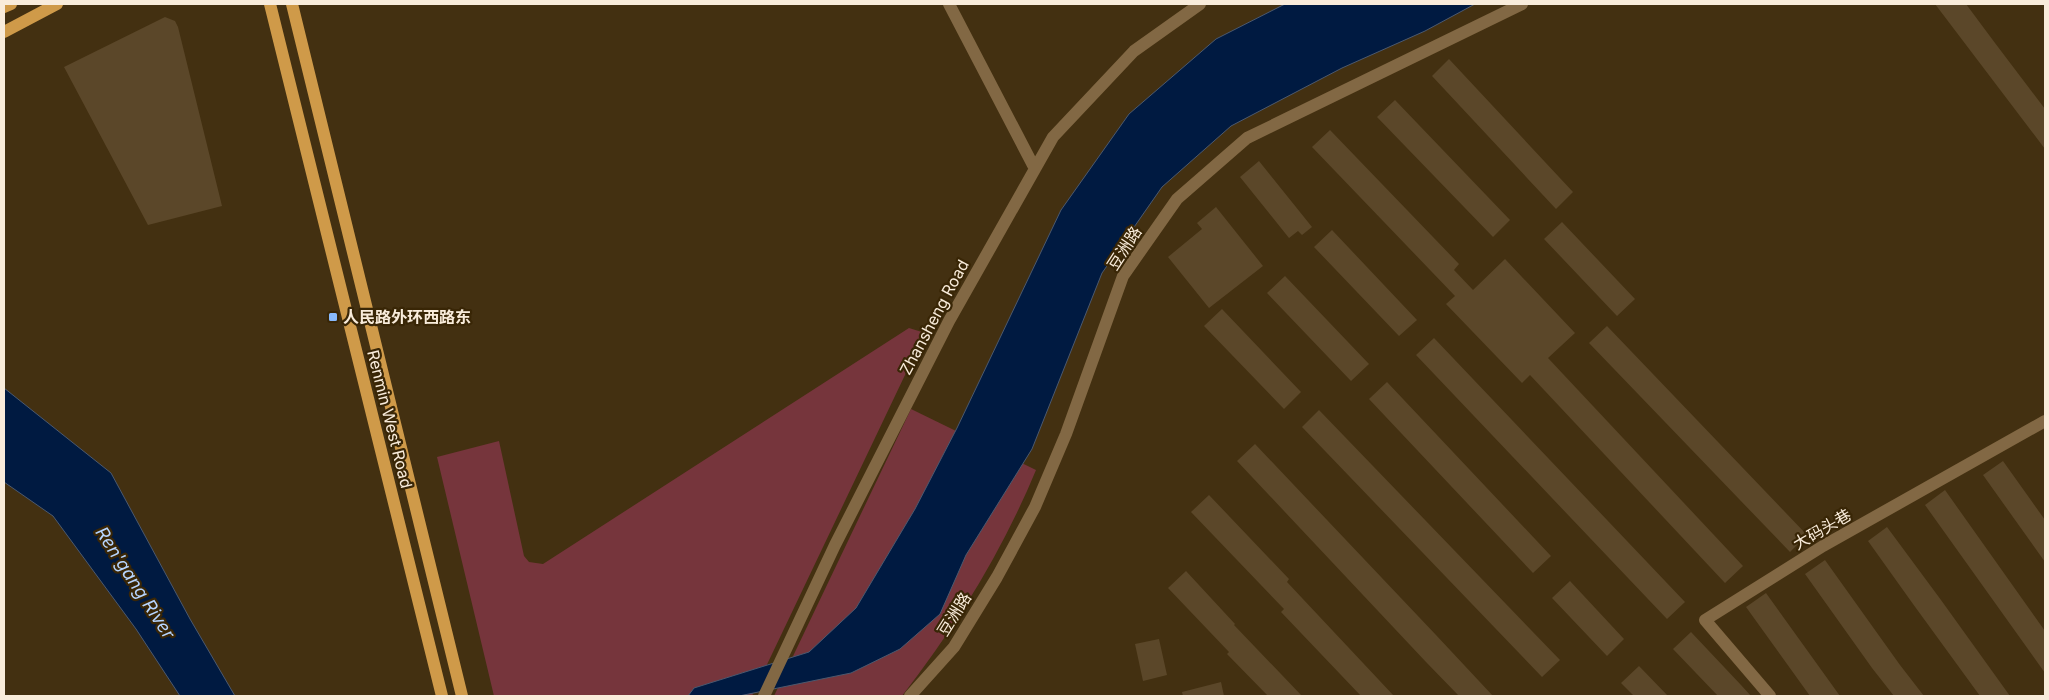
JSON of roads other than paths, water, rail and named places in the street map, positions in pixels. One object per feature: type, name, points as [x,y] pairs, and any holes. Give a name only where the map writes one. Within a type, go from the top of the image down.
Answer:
[{"type":"main road","points":[[4,7],[11,4]]},
{"type":"main road","points":[[4,32],[58,4]]},
{"type":"main road","name":"Renmin West Road","points":[[270,4],[442,696]]},
{"type":"main road","name":"Renmin West Road","points":[[292,4],[462,696]]},
{"type":"street","points":[[949,4],[1035,169]]},
{"type":"street","name":"Zhansheng Road","points":[[764,696],[835,545],[948,321],[1053,137],[1134,52],[1200,4]]},
{"type":"street","name":"豆洲路","points":[[910,696],[954,647],[997,577],[1035,507],[1066,434],[1123,276],[1177,199],[1247,138],[1522,4]]},
{"type":"street","name":"大码头巷","points":[[1770,696],[1705,620],[1823,546],[2045,421]]},
{"type":"water","points":[[1285,4],[1475,4],[1425,31],[1342,68],[1231,126],[1162,187],[1102,273],[1032,449],[966,555],[940,614],[900,649],[851,673],[739,696],[688,696],[694,688],[809,652],[856,608],[915,509],[957,428],[1061,210],[1129,114],[1216,39]]},
{"type":"water","name":"Ren'gang River","points":[[4,388],[111,473],[190,619],[235,696],[180,696],[136,629],[53,516],[4,482]]},
{"type":"place","name":"人民路外环西路东","points":[[333,317]]}]
